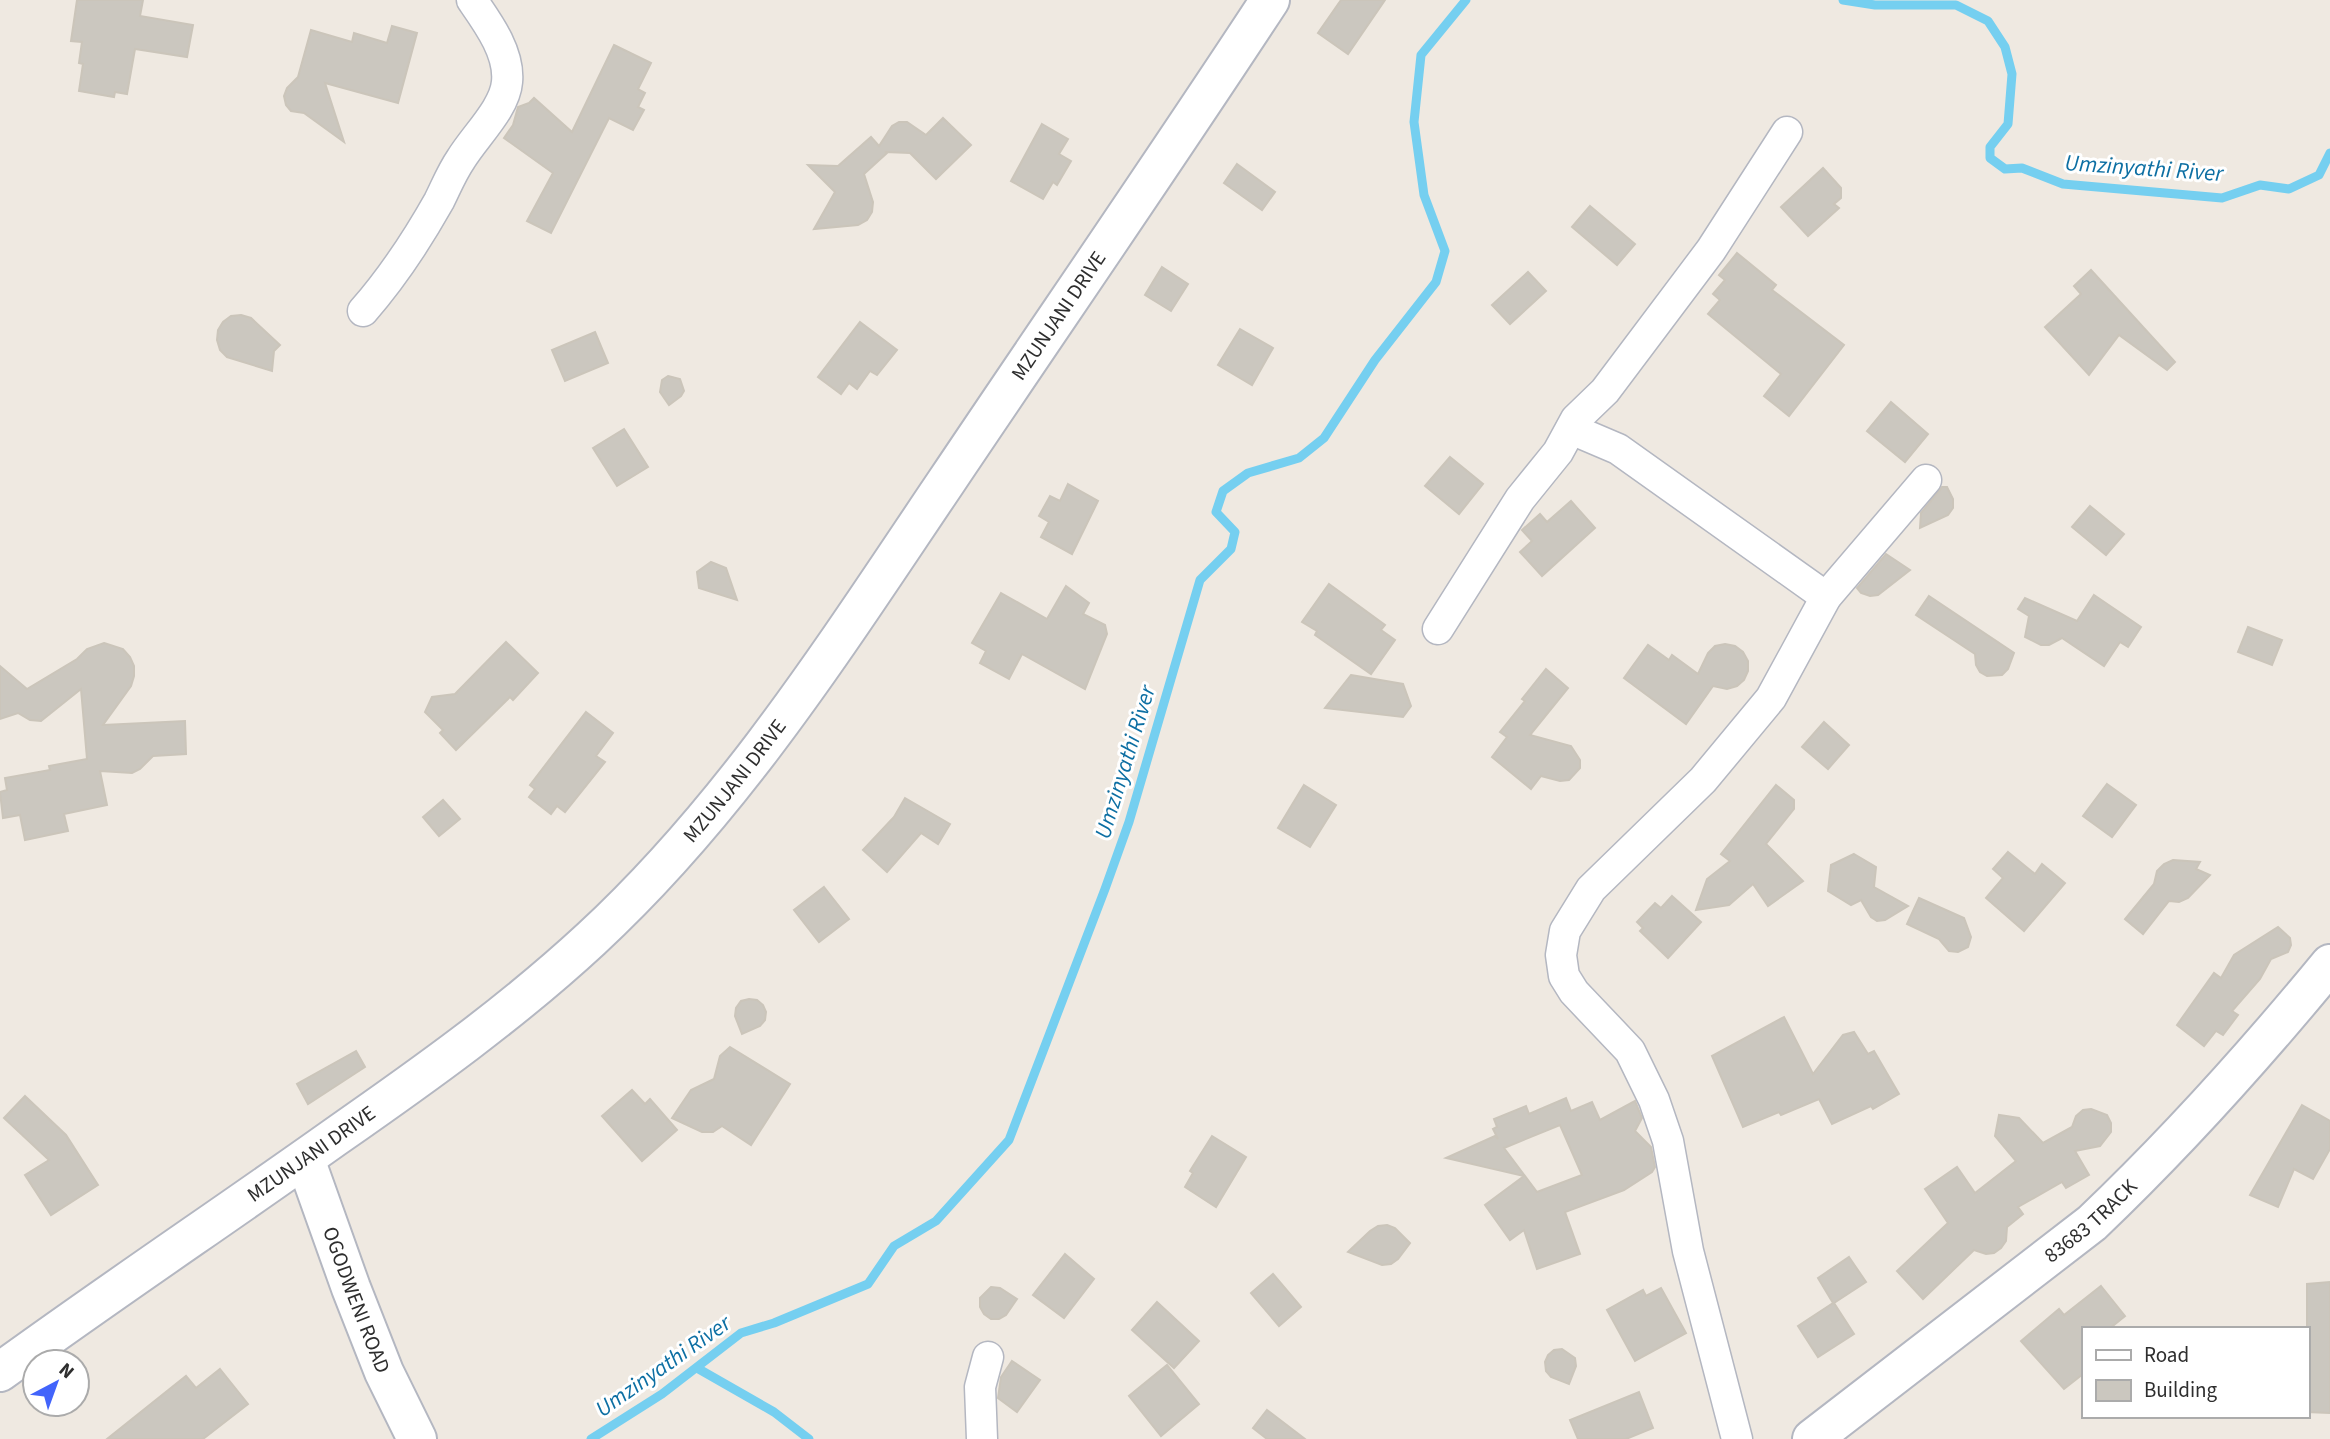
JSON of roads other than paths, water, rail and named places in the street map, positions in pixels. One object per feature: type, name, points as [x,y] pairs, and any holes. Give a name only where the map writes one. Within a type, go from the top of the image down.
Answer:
[{"type":"main road","name":"MZUNJANI DRIVE","points":[[0,1372],[436,1067],[511,1010],[584,946],[687,839],[755,759],[855,617],[1270,0]]},
{"type":"main road","name":"83683 TRACK","points":[[1812,1439],[2092,1223],[2230,1080],[2330,964]]},
{"type":"main road","name":"OGODWENI ROAD","points":[[305,1158],[384,1371],[417,1439]]},
{"type":"street","points":[[363,311],[413,245],[459,162],[504,99],[508,79],[502,51],[489,24],[472,0]]},
{"type":"street","points":[[1438,629],[1520,499],[1558,452],[1576,419],[1605,391],[1711,250],[1787,132]]},
{"type":"street","points":[[1571,429],[1618,449],[1826,597]]},
{"type":"street","points":[[1737,1439],[1688,1251],[1668,1141],[1654,1100],[1630,1051],[1574,992],[1563,976],[1560,955],[1565,931],[1591,889],[1703,780],[1771,698],[1826,597],[1926,480]]},
{"type":"street","points":[[982,1439],[980,1387],[988,1357]]},
{"type":"waterway","name":"Umzinyathi River","points":[[591,1439],[662,1394],[741,1333],[774,1323],[868,1284],[894,1246],[936,1221],[1009,1140],[1129,822],[1200,580],[1231,549],[1235,532],[1216,512],[1223,491],[1248,473],[1299,458],[1324,438],[1375,360],[1436,282],[1445,251],[1424,195],[1414,122],[1421,55],[1466,0]]},
{"type":"waterway","name":"Umzinyathi River","points":[[1843,0],[1875,5],[1956,5],[1988,21],[2005,47],[2012,74],[2008,124],[1990,147],[1990,158],[2005,169],[2022,168],[2063,184],[2222,198],[2260,185],[2289,189],[2319,175],[2330,153]]},
{"type":"waterway","points":[[697,1368],[774,1412],[809,1439]]}]
